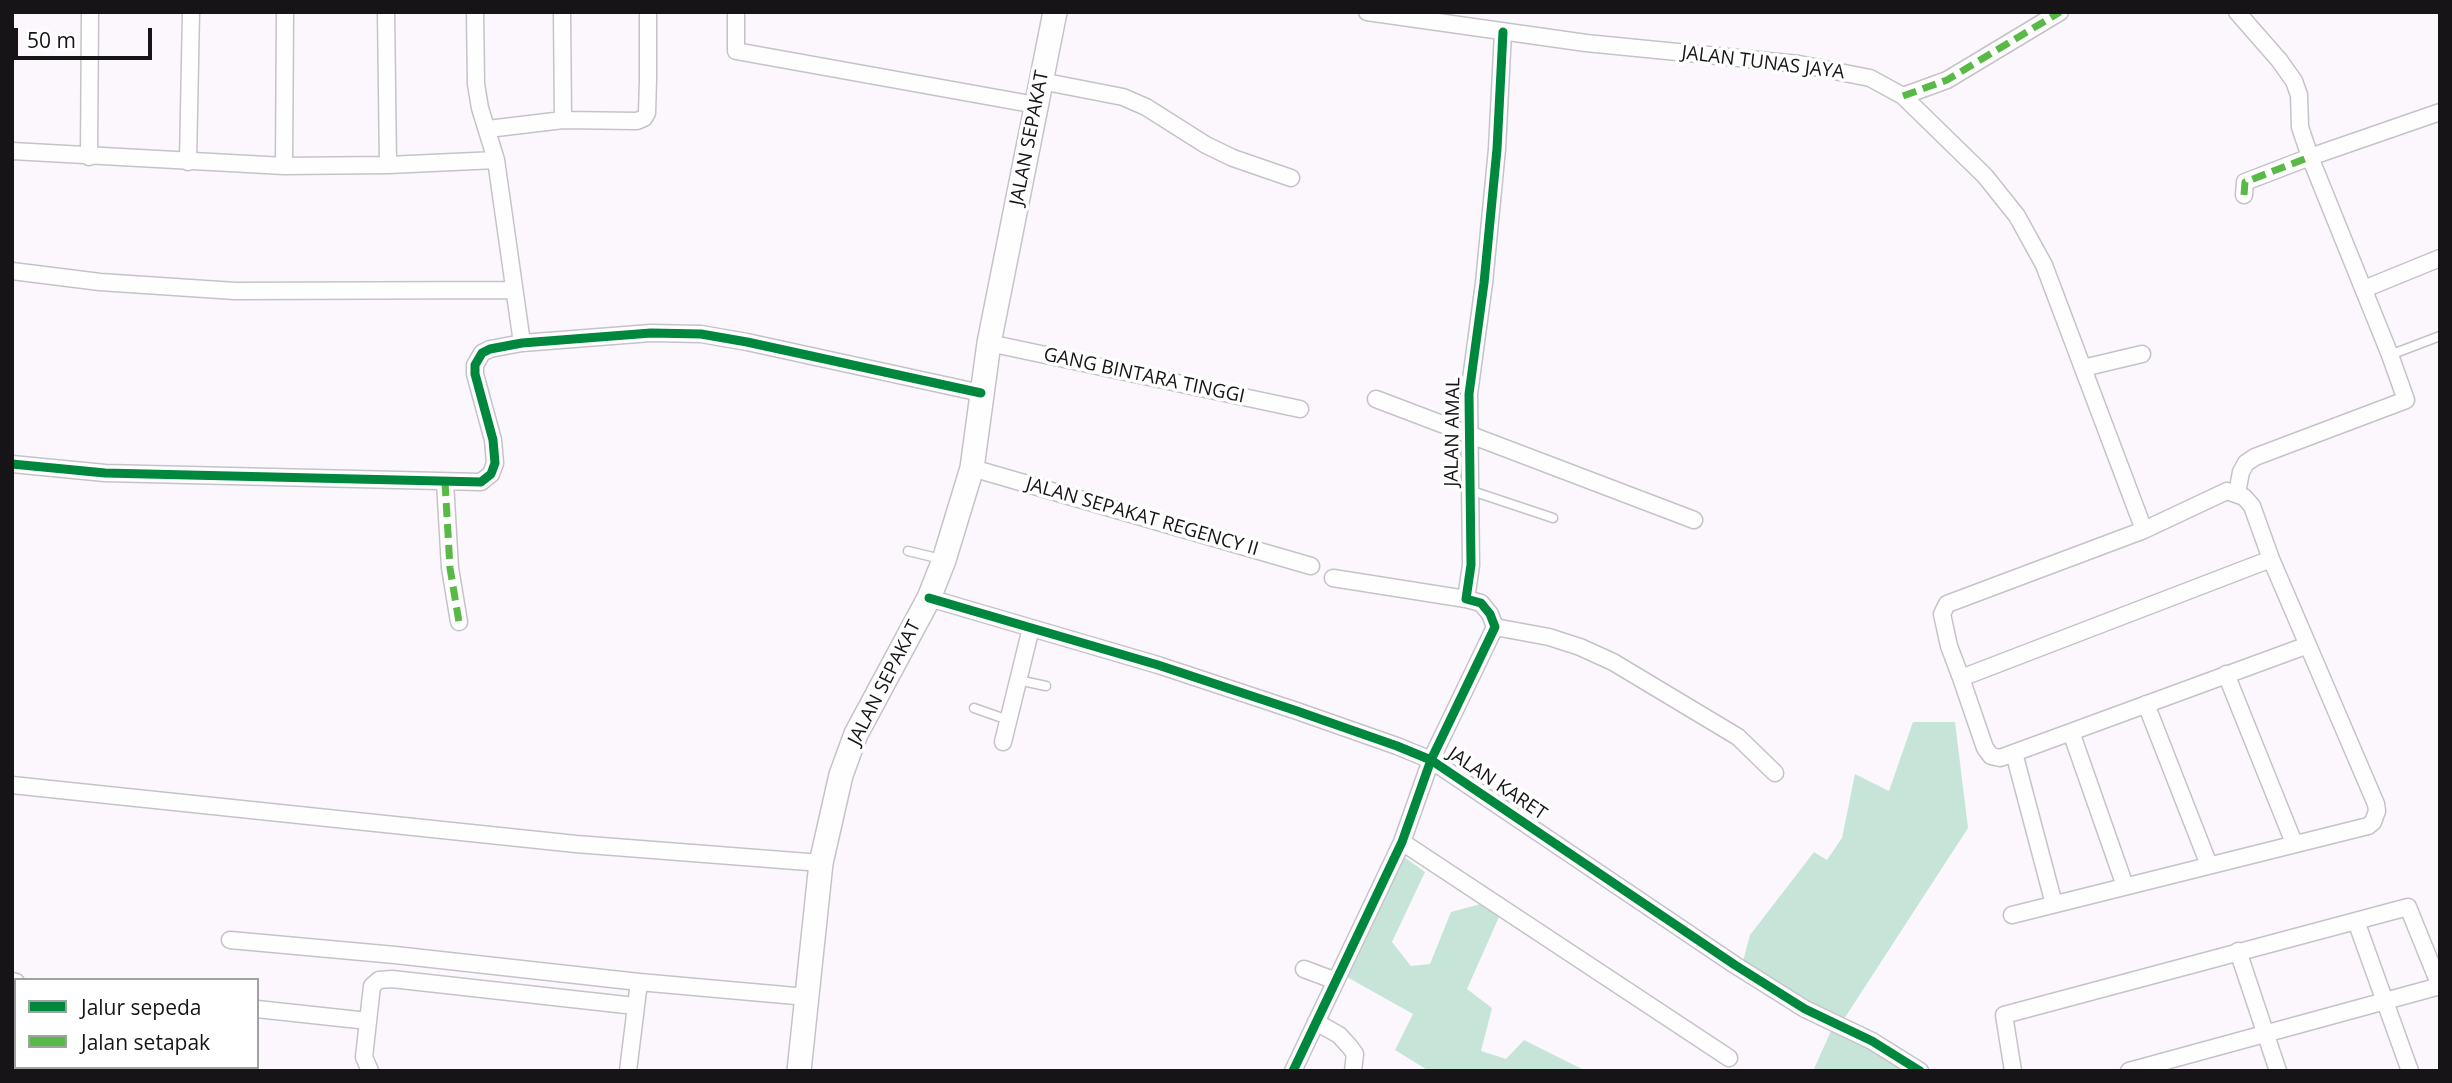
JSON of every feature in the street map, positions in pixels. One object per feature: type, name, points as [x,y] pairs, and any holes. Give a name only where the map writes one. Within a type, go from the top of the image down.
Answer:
[{"type":"main road","name":"JALAN SEPAKAT","points":[[799,1071],[821,863],[841,775],[856,734],[929,598],[944,560],[972,468],[989,343],[1055,12]]},
{"type":"street","points":[[89,157],[90,12]]},
{"type":"street","points":[[188,162],[191,12]]},
{"type":"street","points":[[284,166],[285,12]]},
{"type":"street","points":[[386,12],[388,165]]},
{"type":"street","points":[[475,12],[476,84],[480,108],[496,160],[522,343]]},
{"type":"street","points":[[562,12],[564,120]]},
{"type":"street","points":[[488,129],[564,120],[637,121],[644,118],[647,113],[648,90],[648,12]]},
{"type":"street","points":[[736,12],[736,51],[1036,105]]},
{"type":"street","name":"JALAN TUNAS JAYA","points":[[1367,12],[1586,43],[1799,64],[1870,78],[1903,96],[1984,176],[2017,216],[2044,265],[2144,530]]},
{"type":"street","points":[[1903,96],[1947,80],[2060,12]]},
{"type":"street","points":[[2237,12],[2294,81],[2299,95],[2300,127],[2406,400],[2255,457],[2246,463],[2241,472],[2237,493]]},
{"type":"street","name":"JALAN AMAL","points":[[1466,599],[1471,565],[1469,394],[1484,283],[1497,149],[1503,32]]},
{"type":"street","points":[[1041,81],[1123,97],[1146,107],[1224,153],[1263,170],[1291,178]]},
{"type":"street","points":[[2244,195],[2245,182],[2440,112]]},
{"type":"street","points":[[12,151],[284,166],[496,160]]},
{"type":"street","points":[[2364,289],[2440,258]]},
{"type":"street","points":[[12,271],[100,282],[235,291],[513,290]]},
{"type":"street","points":[[12,464],[105,473],[481,482],[491,474],[495,463],[494,440],[475,374],[475,365],[482,353],[489,349],[522,343],[651,333],[701,334],[747,342],[981,393]]},
{"type":"street","name":"GANG BINTARA TINGGI","points":[[989,343],[1300,409]]},
{"type":"street","points":[[2083,368],[2142,354]]},
{"type":"street","points":[[1376,398],[1694,520]]},
{"type":"street","name":"JALAN SEPAKAT REGENCY II","points":[[972,468],[1311,566]]},
{"type":"street","points":[[445,482],[450,568],[459,622]]},
{"type":"street","points":[[2012,915],[2368,826],[2377,811],[2252,506],[2237,493],[2227,491],[2144,530],[1947,604],[1942,614],[1949,646],[1982,742],[1988,753],[2000,758],[2308,645]]},
{"type":"street","points":[[1961,678],[2272,559]]},
{"type":"street","points":[[1293,1071],[1402,842],[1431,760],[1495,627],[1490,614],[1481,603],[1333,578]]},
{"type":"street","name":"JALAN KARET","points":[[929,598],[1158,665],[1297,711],[1431,760],[1734,965],[1805,1009],[1872,1041],[1920,1071]]},
{"type":"street","points":[[1495,627],[1549,637],[1613,662],[1738,737],[1775,773]]},
{"type":"street","points":[[1003,741],[1031,628]]},
{"type":"street","points":[[2227,674],[2294,843]]},
{"type":"street","points":[[2146,704],[2209,865]]},
{"type":"street","points":[[2071,732],[2125,886]]},
{"type":"street","points":[[2014,752],[2054,904]]},
{"type":"street","points":[[12,785],[576,844],[821,863]]},
{"type":"street","points":[[1402,842],[1729,1058]]},
{"type":"street","points":[[2013,1071],[2004,1014],[2409,907],[2440,986],[2129,1071]]},
{"type":"street","points":[[2356,921],[2410,1071]]},
{"type":"street","points":[[230,940],[639,982],[807,996]]},
{"type":"street","points":[[2238,951],[2278,1071]]},
{"type":"street","points":[[1304,969],[1336,981]]},
{"type":"street","points":[[370,1071],[364,1057],[372,986],[379,980],[635,1006]]},
{"type":"street","points":[[628,1071],[639,982]]},
{"type":"street","points":[[259,1009],[368,1021]]},
{"type":"street","points":[[1316,1023],[1339,1035],[1350,1047],[1355,1060],[1353,1071]]},
{"type":"lane","points":[[2390,355],[2440,336]]},
{"type":"lane","points":[[1469,490],[1553,518]]},
{"type":"lane","points":[[908,551],[944,560]]},
{"type":"lane","points":[[1018,680],[1046,686]]},
{"type":"lane","points":[[974,708],[1008,720]]},
{"type":"green space","points":[[1913,722],[1955,722],[1968,828],[1842,1022],[1742,965],[1750,935],[1814,852],[1827,860],[1842,838],[1855,774],[1889,791]]},
{"type":"green space","points":[[1400,854],[1425,872],[1392,942],[1411,966],[1430,964],[1451,912],[1481,904],[1499,917],[1467,989],[1492,1008],[1481,1051],[1506,1059],[1524,1040],[1586,1071],[1429,1071],[1395,1050],[1413,1014],[1347,977]]},
{"type":"green space","points":[[1831,1031],[1867,1045],[1910,1071],[1813,1071]]},
{"type":"marked path","points":[[1903,96],[1947,80],[2060,12]]},
{"type":"marked path","points":[[2244,195],[2245,182],[2310,157]]},
{"type":"marked path","points":[[445,482],[450,568],[459,622]]},
{"type":"cycle path","points":[[1293,1071],[1402,842],[1431,760],[1495,627],[1490,614],[1481,603],[1466,599],[1471,565],[1469,394],[1484,283],[1497,149],[1503,32]]},
{"type":"cycle path","points":[[12,464],[105,473],[481,482],[491,474],[495,463],[493,440],[475,374],[475,365],[482,353],[522,343],[651,333],[701,334],[747,342],[981,393]]},
{"type":"cycle path","points":[[929,598],[1158,665],[1297,711],[1431,760],[1735,965],[1805,1009],[1872,1041],[1920,1071]]}]
